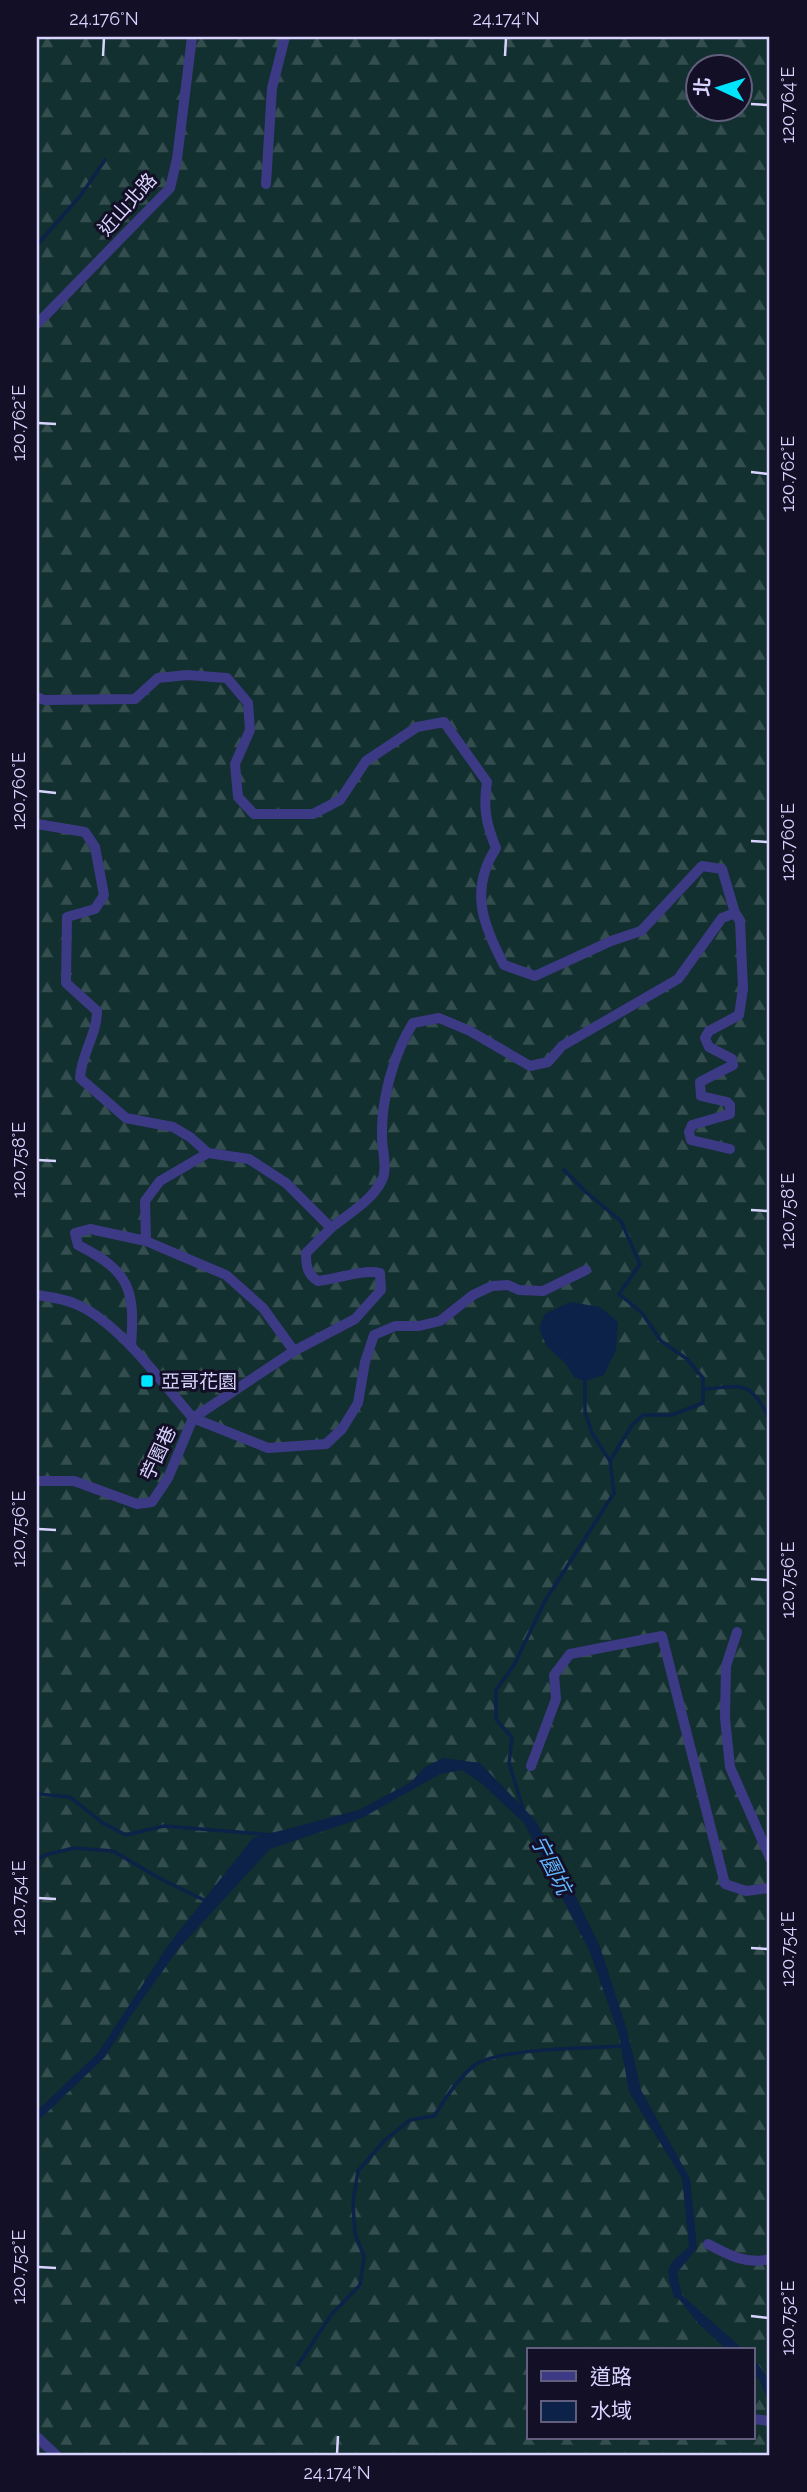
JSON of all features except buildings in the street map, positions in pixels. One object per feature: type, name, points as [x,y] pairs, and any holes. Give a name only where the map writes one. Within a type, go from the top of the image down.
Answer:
[{"type":"street","name":"近山北路","points":[[37,324],[170,188],[177,159],[191,37]]},
{"type":"street","points":[[266,184],[272,88],[285,37]]},
{"type":"street","points":[[37,697],[44,700],[135,699],[158,678],[187,675],[227,678],[248,703],[250,730],[235,764],[238,797],[254,814],[313,814],[340,800],[366,761],[417,727],[444,722],[487,782],[484,806],[496,848],[485,865],[481,895],[487,933],[505,965],[535,976],[611,941],[641,931],[702,866],[722,869],[735,913],[740,921],[743,989],[739,1015],[709,1031],[705,1038],[709,1047],[732,1059],[733,1065],[700,1082],[699,1086],[701,1096],[727,1102],[730,1114],[692,1125],[689,1132],[691,1140],[730,1149]]},
{"type":"street","points":[[37,824],[85,832],[95,847],[104,895],[95,909],[67,917],[66,983],[97,1011],[97,1026],[80,1067],[80,1078],[126,1118],[173,1127],[190,1137],[208,1153],[249,1159],[286,1183],[331,1228]]},
{"type":"street","points":[[193,1418],[294,1351],[355,1319],[382,1290],[380,1273],[369,1270],[341,1279],[318,1281],[310,1276],[306,1253],[331,1228],[375,1194],[384,1177],[381,1135],[387,1088],[406,1034],[413,1023],[439,1018],[470,1031],[530,1066],[548,1062],[562,1046],[678,979],[722,918],[735,913]]},
{"type":"street","points":[[146,1241],[145,1201],[160,1181],[208,1153]]},
{"type":"street","points":[[131,1346],[132,1304],[126,1280],[114,1267],[78,1245],[75,1233],[90,1229],[146,1241],[226,1275],[263,1308],[294,1351]]},
{"type":"street","points":[[193,1418],[268,1448],[326,1444],[342,1429],[358,1403],[365,1362],[374,1335],[395,1326],[419,1326],[440,1321],[473,1295],[492,1286],[508,1285],[519,1290],[543,1291],[586,1270]]},
{"type":"street","name":"苧園巷","points":[[37,1295],[63,1299],[81,1306],[131,1346],[193,1418],[168,1478],[152,1502],[136,1504],[74,1481],[37,1481]]},
{"type":"street","points":[[737,1632],[726,1666],[725,1718],[730,1767],[770,1858]]},
{"type":"street","points":[[531,1766],[556,1699],[554,1675],[570,1654],[662,1636],[725,1884],[746,1891],[770,1888]]},
{"type":"street","points":[[708,2244],[734,2258],[762,2261],[770,2259]]},
{"type":"street","points":[[37,2437],[56,2455]]},
{"type":"green space","points":[[37,37],[770,37],[770,2455],[37,2455]]},
{"type":"water","points":[[570,1302],[600,1307],[618,1322],[616,1350],[604,1375],[585,1381],[574,1377],[565,1363],[547,1347],[539,1328],[545,1314]]},
{"type":"water","points":[[443,1758],[480,1763],[535,1820],[562,1868],[600,1947],[627,2030],[641,2090],[690,2179],[697,2248],[677,2273],[682,2295],[742,2348],[725,2348],[698,2323],[678,2298],[674,2298],[669,2268],[689,2247],[682,2178],[629,2092],[619,2035],[590,1952],[524,1823],[481,1783],[462,1770],[440,1774],[362,1818],[270,1849],[179,1948],[105,2057],[37,2122],[37,2111],[98,2053],[169,1944],[253,1838],[359,1810],[411,1782],[424,1768]]},
{"type":"water","points":[[754,2360],[768,2380],[770,2405],[759,2379],[754,2375]]},
{"type":"waterway","points":[[37,245],[81,195],[105,160]]},
{"type":"waterway","points":[[523,1809],[509,1763],[512,1738],[496,1719],[496,1690],[514,1665],[545,1601],[614,1493],[610,1461],[632,1425],[643,1415],[672,1415],[703,1403],[703,1378],[687,1359],[661,1341],[642,1313],[619,1294],[640,1264],[621,1221],[564,1170]]},
{"type":"waterway","points":[[585,1378],[585,1412],[592,1433],[610,1461]]},
{"type":"waterway","points":[[703,1389],[745,1388],[757,1398],[770,1420]]},
{"type":"waterway","name":"宁園坑","points":[[37,1794],[70,1797],[103,1823],[126,1835],[164,1826],[273,1835]]},
{"type":"waterway","points":[[37,1860],[45,1855],[74,1848],[113,1851],[208,1902]]},
{"type":"waterway","points":[[298,2365],[331,2315],[360,2285],[364,2256],[355,2234],[353,2202],[358,2171],[385,2140],[410,2120],[434,2116],[463,2076],[487,2059],[524,2052],[625,2046]]},
{"type":"place","name":"亞哥花園","points":[[147,1381]]}]
